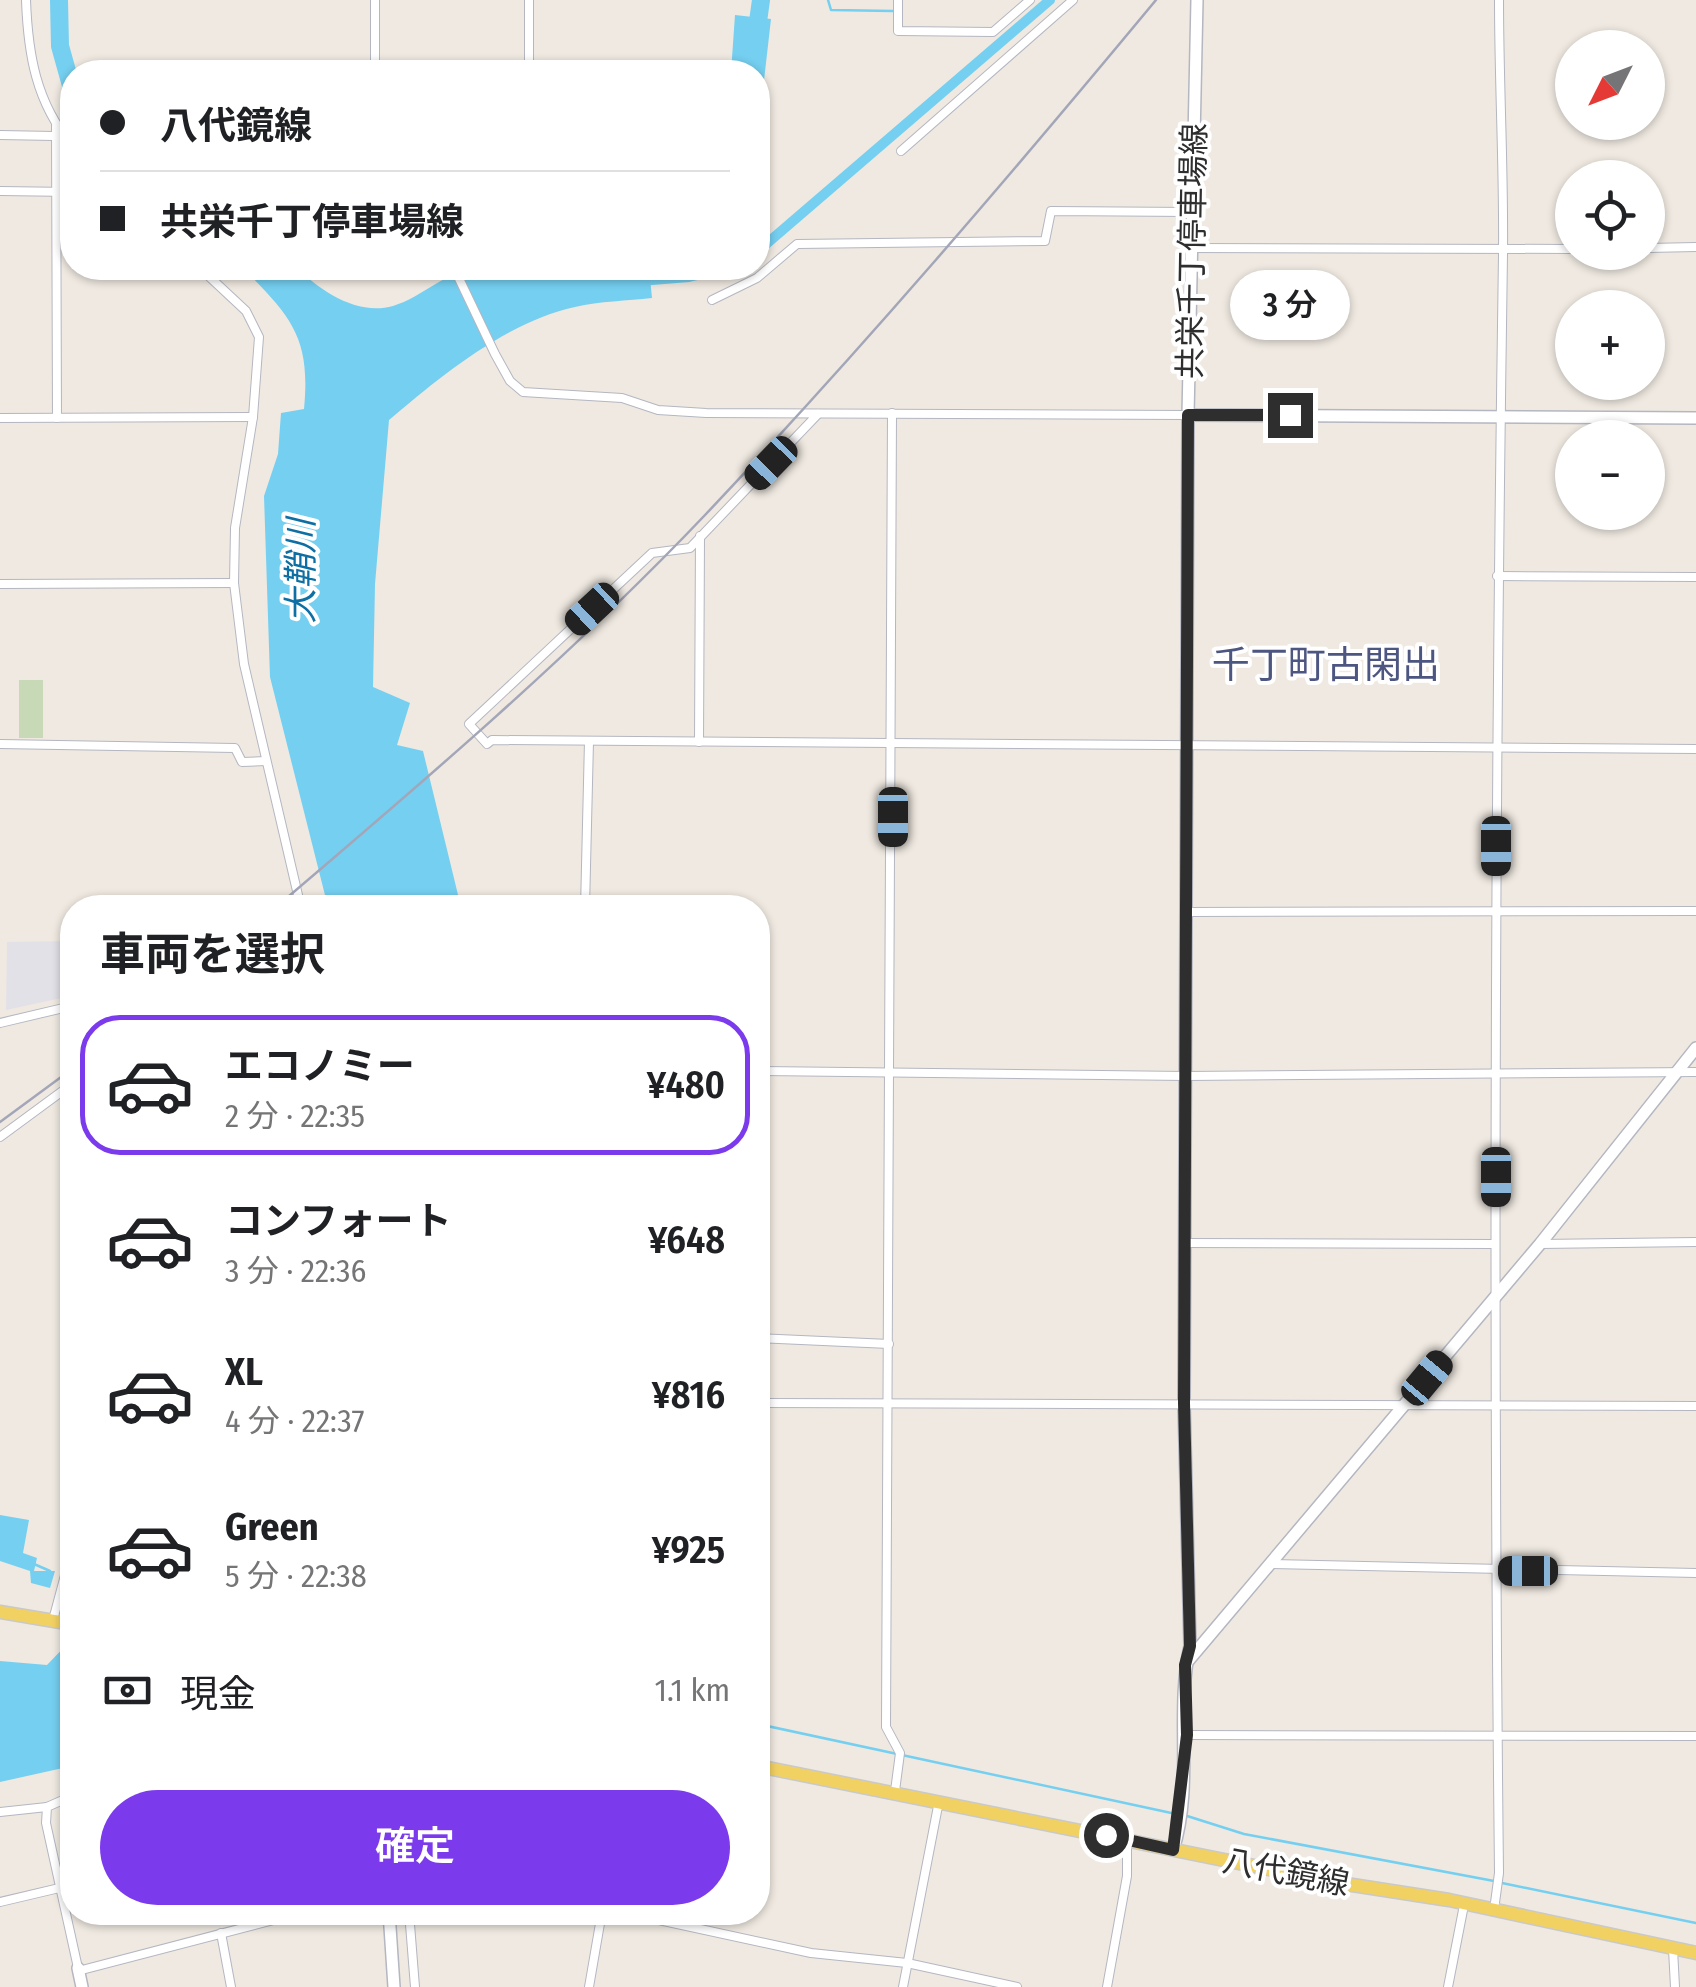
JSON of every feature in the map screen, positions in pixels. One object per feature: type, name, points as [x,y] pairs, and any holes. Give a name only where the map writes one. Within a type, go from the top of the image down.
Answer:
[{"type":"main road","points":[[0,1612],[60,1621]]},
{"type":"main road","name":"八代鏡線","points":[[770,1768],[1696,1953]]},
{"type":"street","points":[[26,0],[32,70],[55,131],[56,418]]},
{"type":"street","points":[[375,0],[376,60]]},
{"type":"street","points":[[529,0],[530,60]]},
{"type":"street","points":[[898,0],[898,31],[992,32],[1030,0]]},
{"type":"street","points":[[901,150],[1073,0]]},
{"type":"street","name":"共栄千丁停車場線","points":[[1197,0],[1188,415],[1696,418]]},
{"type":"street","points":[[1494,1912],[1498,1887],[1494,1298],[1497,419],[1503,250],[1500,0]]},
{"type":"street","points":[[0,136],[55,131],[60,135]]},
{"type":"street","points":[[0,191],[57,192]]},
{"type":"street","points":[[770,267],[797,244],[1045,241],[1052,211],[1190,212]]},
{"type":"street","points":[[1665,248],[1696,247]]},
{"type":"street","points":[[1189,248],[1555,249]]},
{"type":"street","points":[[213,280],[246,311],[259,337],[253,417],[237,512],[234,583],[244,664],[298,895]]},
{"type":"street","points":[[460,280],[510,381],[536,396],[622,398],[658,410],[1188,415],[1184,1403],[1190,1646],[1185,1665],[1187,1735],[1173,1850]]},
{"type":"street","points":[[712,300],[753,280]]},
{"type":"street","points":[[818,414],[690,548],[652,553],[469,724],[487,744],[492,740],[1696,749]]},
{"type":"street","points":[[892,414],[886,1727],[900,1757],[895,1791]]},
{"type":"street","points":[[0,418],[253,417]]},
{"type":"street","points":[[700,536],[700,742]]},
{"type":"street","points":[[1497,576],[1696,578]]},
{"type":"street","points":[[0,584],[234,583]]},
{"type":"street","points":[[585,895],[589,741]]},
{"type":"street","points":[[0,744],[235,748],[242,762],[266,761]]},
{"type":"street","points":[[1187,912],[1696,911]]},
{"type":"street","points":[[0,1023],[60,1009]]},
{"type":"street","points":[[1185,1665],[1540,1244],[1696,1048]]},
{"type":"street","points":[[770,1072],[1496,1076],[1696,1072]]},
{"type":"street","points":[[0,1138],[60,1093]]},
{"type":"street","points":[[1540,1244],[1696,1242]]},
{"type":"street","points":[[1185,1243],[1495,1244]]},
{"type":"street","points":[[770,1339],[889,1344]]},
{"type":"street","points":[[770,1403],[1696,1406]]},
{"type":"street","points":[[1267,1564],[1696,1573]]},
{"type":"street","points":[[53,1620],[60,1592]]},
{"type":"street","points":[[1187,1735],[1696,1736]]},
{"type":"street","points":[[0,1812],[47,1807],[60,1801]]},
{"type":"street","points":[[903,1987],[938,1802]]},
{"type":"street","points":[[0,1902],[60,1888],[46,1824],[47,1807]]},
{"type":"street","points":[[1107,1987],[1127,1876],[1126,1840]]},
{"type":"street","points":[[1448,1987],[1464,1905]]},
{"type":"street","points":[[68,1925],[82,1987]]},
{"type":"street","points":[[78,1970],[250,1925]]},
{"type":"street","points":[[390,1925],[394,1987]]},
{"type":"street","points":[[410,1925],[416,1987]]},
{"type":"street","points":[[589,1987],[600,1925]]},
{"type":"street","points":[[682,1925],[811,1953],[907,1964],[1017,1987]]},
{"type":"street","points":[[221,1932],[231,1987]]},
{"type":"street","points":[[1673,1949],[1675,1987]]},
{"type":"shaded area","points":[[60,941],[60,998],[6,1010],[7,942]]},
{"type":"green space","points":[[19,680],[43,680],[43,738],[19,738]]},
{"type":"water","points":[[735,15],[771,19],[766,60],[732,60]]},
{"type":"water","points":[[254,280],[311,280],[353,304],[380,308],[404,302],[444,280],[650,280],[652,298],[584,305],[524,325],[453,369],[389,420],[375,584],[373,687],[410,703],[397,745],[423,751],[458,895],[325,895],[270,677],[264,496],[278,454],[281,413],[304,409],[305,384],[300,346],[274,301]]},
{"type":"water","points":[[0,1515],[29,1520],[23,1553],[37,1558],[34,1571],[55,1571],[50,1588],[31,1583],[30,1571],[0,1561]]},
{"type":"water","points":[[60,1651],[60,1769],[0,1782],[0,1661],[47,1665]]},
{"type":"waterway","name":"大鞘川","points":[[59,0],[64,60]]},
{"type":"waterway","points":[[753,60],[761,0]]},
{"type":"waterway","points":[[828,0],[831,10],[893,11]]},
{"type":"waterway","points":[[770,241],[1050,0]]},
{"type":"waterway","points":[[640,281],[652,280]]},
{"type":"waterway","points":[[34,1564],[50,1571]]},
{"type":"waterway","points":[[770,1727],[1176,1814]]},
{"type":"waterway","points":[[1184,1815],[1244,1834],[1494,1881]]},
{"type":"waterway","points":[[1502,1883],[1696,1923]]},
{"type":"railway","points":[[290,895],[550,667],[706,514],[935,261],[1156,0]]},
{"type":"railway","points":[[0,1122],[60,1078]]},
{"type":"district","name":"千丁町古閑出","points":[[1326,665]]},
{"type":"route","points":[[1106,1835],[1173,1850],[1180,1820],[1187,1735],[1185,1665],[1190,1646],[1184,1403],[1188,415],[1290,415]]}]
